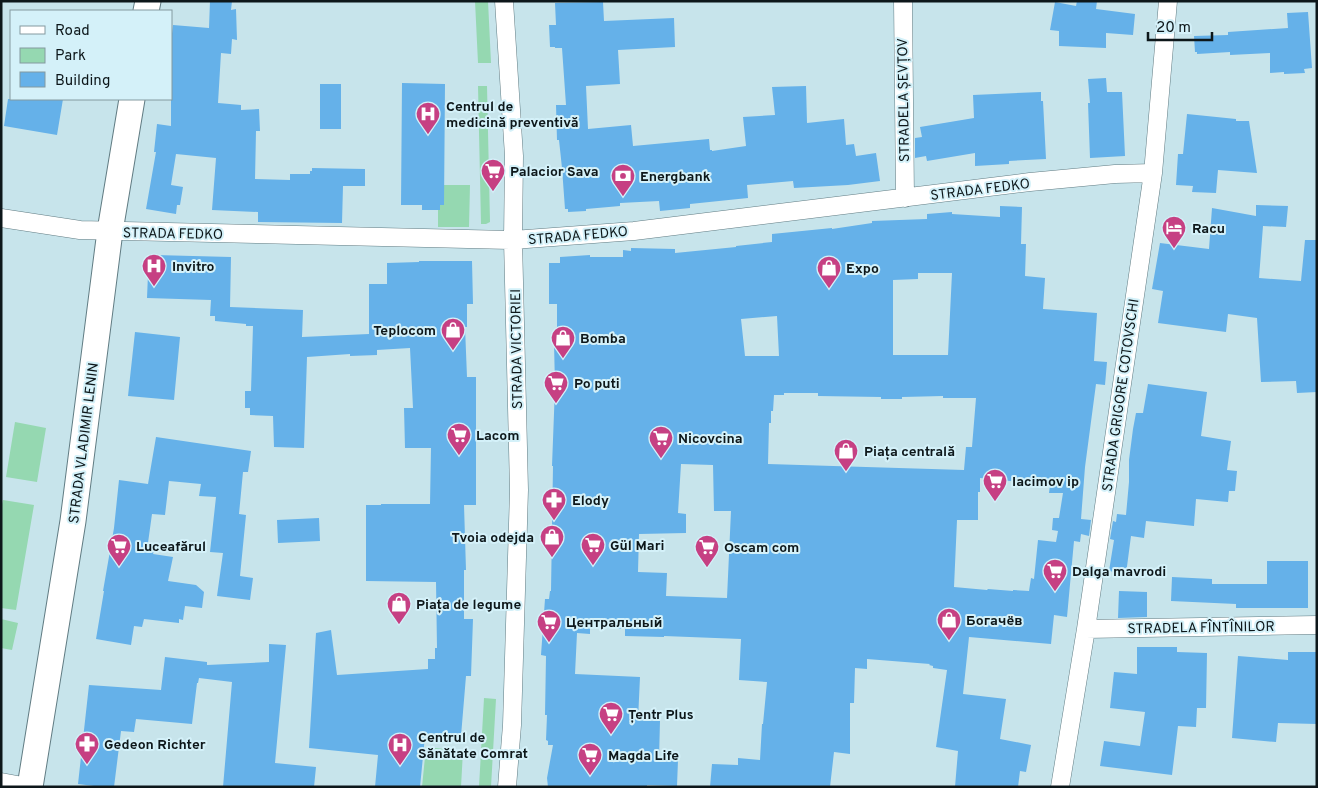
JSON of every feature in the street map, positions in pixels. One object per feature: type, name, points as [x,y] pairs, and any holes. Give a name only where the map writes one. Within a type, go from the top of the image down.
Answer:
[{"type":"main road","name":"STRADA VLADIMIR LENIN","points":[[29,787],[73,521],[110,231],[132,100]]},
{"type":"street","name":"STRADA VICTORIEI","points":[[504,1],[514,156],[513,240],[519,490],[512,725],[507,787]]},
{"type":"street","name":"STRADELA ȘEVȚOV","points":[[902,1],[905,198]]},
{"type":"street","name":"STRADA GRIGORE COTOVSCHI","points":[[1060,787],[1086,629],[1153,173],[1168,1]]},
{"type":"street","name":"STRADA FEDKO","points":[[1,218],[80,230],[513,240],[634,231],[1030,182],[1115,174],[1153,173]]},
{"type":"street","name":"STRADELA FÎNTÎNILOR","points":[[1086,629],[1317,625]]},
{"type":"street","points":[[1,782],[29,787]]},
{"type":"green space","points":[[475,1],[488,1],[491,63],[478,63]]},
{"type":"green space","points":[[478,86],[487,86],[490,222],[486,224],[481,224]]},
{"type":"green space","points":[[444,185],[470,185],[469,227],[438,227],[438,210],[440,210],[440,205],[444,205]]},
{"type":"green space","points":[[15,422],[46,428],[37,482],[6,477]]},
{"type":"green space","points":[[3,500],[34,505],[16,610],[1,608],[1,508]]},
{"type":"green space","points":[[1,619],[18,623],[12,650],[1,648]]},
{"type":"green space","points":[[484,698],[496,699],[491,787],[479,787]]},
{"type":"green space","points":[[426,747],[463,751],[461,787],[422,787]]},
{"type":"building","points":[[210,1],[232,1],[231,10],[236,9],[237,40],[232,39],[231,54],[221,53],[218,103],[241,105],[241,110],[259,109],[260,131],[256,131],[255,179],[290,180],[290,174],[310,174],[312,168],[365,169],[365,186],[343,186],[342,223],[258,222],[258,212],[212,210],[216,158],[176,154],[171,185],[183,187],[180,205],[177,205],[176,214],[146,209],[156,152],[154,152],[157,124],[171,126],[173,25],[209,28]]},
{"type":"building","points":[[1077,1],[1097,1],[1096,9],[1135,14],[1133,35],[1106,33],[1106,48],[1059,46],[1059,31],[1050,30],[1055,2],[1076,6]]},
{"type":"building","points":[[603,2],[604,21],[674,18],[675,47],[618,50],[620,84],[586,86],[588,129],[631,125],[633,146],[709,139],[710,150],[712,151],[746,146],[743,117],[775,115],[772,87],[806,86],[807,123],[844,119],[846,145],[854,144],[856,156],[876,153],[880,181],[794,188],[793,181],[747,185],[748,198],[690,204],[690,208],[660,211],[659,201],[620,203],[620,206],[568,212],[568,209],[565,209],[559,140],[557,140],[556,105],[566,105],[562,48],[550,47],[549,25],[556,25],[555,3]]},
{"type":"building","points":[[1308,12],[1312,68],[1304,69],[1305,73],[1270,73],[1270,53],[1230,55],[1230,52],[1197,54],[1195,52],[1194,36],[1228,35],[1228,32],[1288,28],[1287,13]]},
{"type":"building","points":[[1106,78],[1107,92],[1122,92],[1125,156],[1090,158],[1088,79]]},
{"type":"building","points":[[402,83],[445,84],[444,205],[440,205],[440,210],[422,210],[422,205],[401,205]]},
{"type":"building","points":[[320,84],[341,84],[341,129],[320,129]]},
{"type":"building","points":[[1041,92],[1046,159],[1009,161],[1009,164],[975,166],[975,153],[927,161],[926,156],[915,158],[915,138],[922,137],[920,127],[974,118],[973,95]]},
{"type":"building","points":[[8,99],[63,100],[57,135],[4,126]]},
{"type":"building","points":[[1187,114],[1249,121],[1257,173],[1218,170],[1216,193],[1192,192],[1193,186],[1176,185],[1178,154],[1183,154]]},
{"type":"building","points":[[1256,205],[1288,206],[1286,227],[1263,226],[1259,278],[1301,281],[1305,240],[1317,240],[1317,392],[1297,393],[1296,381],[1261,382],[1257,318],[1228,314],[1226,332],[1158,323],[1163,291],[1152,289],[1160,243],[1209,249],[1212,208],[1256,216]]},
{"type":"building","points":[[1000,206],[1022,207],[1021,244],[1026,244],[1025,276],[1045,278],[1043,309],[1097,313],[1094,361],[1107,362],[1105,385],[1096,384],[1085,467],[1081,519],[1091,520],[1089,536],[1081,534],[1080,542],[1074,541],[1067,617],[1054,615],[1051,644],[969,637],[963,694],[1006,699],[1000,739],[1031,745],[1026,772],[1020,771],[1018,787],[955,787],[958,751],[936,747],[947,670],[933,668],[930,664],[867,659],[867,669],[855,668],[854,703],[850,703],[850,754],[834,752],[830,787],[710,787],[712,764],[738,765],[738,758],[760,760],[767,682],[739,680],[741,639],[625,636],[625,629],[590,627],[590,634],[577,633],[575,674],[640,677],[638,720],[660,721],[659,759],[678,760],[677,786],[548,787],[547,778],[553,745],[548,745],[546,740],[546,656],[541,655],[545,599],[549,599],[551,591],[555,387],[554,342],[557,342],[557,304],[549,304],[549,263],[560,263],[560,257],[590,255],[590,257],[623,257],[623,250],[631,251],[631,248],[675,249],[675,253],[736,247],[772,242],[772,234],[832,229],[872,223],[872,221],[927,219],[927,214],[952,212],[952,214],[1000,217]],"holes":[[[918,273],[952,273],[948,355],[893,355],[893,280],[918,279]],[[777,316],[779,356],[745,356],[741,319]],[[784,393],[818,393],[818,396],[881,397],[881,399],[943,396],[943,398],[976,398],[972,447],[966,447],[964,470],[768,464],[769,423],[771,423],[774,395],[784,395]],[[681,464],[713,465],[714,511],[731,511],[727,598],[666,596],[667,573],[638,572],[639,534],[686,533],[686,514],[678,513]],[[980,478],[1050,485],[1049,493],[1063,493],[1059,518],[1053,518],[1052,530],[1058,531],[1056,542],[1038,540],[1034,579],[1031,578],[1029,591],[954,587],[957,520],[978,520],[978,492],[980,492]]]},
{"type":"building","points":[[155,255],[231,257],[230,307],[303,310],[302,337],[369,334],[369,284],[387,284],[387,263],[472,261],[473,304],[467,304],[467,327],[465,327],[467,377],[476,377],[476,505],[464,505],[466,570],[464,570],[464,619],[473,619],[471,676],[466,676],[461,736],[440,734],[439,738],[425,736],[420,787],[375,787],[378,755],[309,748],[316,633],[331,630],[337,675],[428,669],[428,659],[435,659],[435,648],[437,648],[436,582],[366,581],[366,505],[430,504],[431,448],[405,448],[404,408],[413,408],[410,348],[377,350],[377,355],[350,356],[350,354],[307,357],[304,448],[274,447],[273,416],[250,415],[250,408],[245,408],[245,391],[251,391],[253,326],[215,321],[215,316],[210,316],[211,300],[147,298],[148,274],[155,274]]},
{"type":"building","points":[[135,332],[180,337],[174,400],[128,396]]},
{"type":"building","points":[[1148,384],[1207,392],[1201,436],[1231,441],[1227,470],[1237,471],[1235,491],[1229,491],[1228,502],[1196,499],[1194,526],[1146,521],[1144,538],[1131,536],[1126,574],[1109,571],[1114,540],[1110,539],[1113,521],[1116,522],[1117,514],[1126,515],[1133,429],[1136,413],[1143,413]]},
{"type":"building","points":[[156,437],[251,451],[248,472],[243,472],[239,514],[246,515],[240,576],[253,578],[250,600],[217,596],[223,553],[210,552],[216,497],[199,496],[201,484],[169,481],[165,515],[152,514],[147,550],[154,551],[153,554],[173,557],[168,581],[196,585],[204,592],[202,608],[185,606],[183,620],[179,619],[179,623],[144,619],[142,627],[134,626],[131,645],[96,639],[114,528],[119,480],[148,484]]},
{"type":"building","points":[[319,518],[320,541],[278,543],[277,520]]},
{"type":"building","points":[[1267,561],[1308,561],[1308,608],[1236,608],[1236,604],[1171,601],[1172,577],[1212,579],[1212,584],[1267,584]]},
{"type":"building","points":[[1119,591],[1147,592],[1147,617],[1118,618]]},
{"type":"building","points":[[269,644],[286,645],[275,763],[316,767],[314,787],[223,787],[232,682],[199,678],[192,724],[136,719],[134,732],[121,731],[114,787],[78,784],[89,685],[161,690],[165,657],[207,662],[207,665],[269,662]]},
{"type":"building","points":[[1137,647],[1177,647],[1177,652],[1207,653],[1206,708],[1197,708],[1196,727],[1178,726],[1172,775],[1100,766],[1104,741],[1140,746],[1145,712],[1110,708],[1114,672],[1137,674]]},
{"type":"building","points":[[1288,652],[1317,652],[1317,724],[1278,723],[1276,742],[1232,738],[1238,656],[1288,660]]},
{"type":"place","name":"Centrul de medicină preventivă","points":[[428,135]]},
{"type":"place","name":"Palacior Sava","points":[[493,192]]},
{"type":"place","name":"Energbank","points":[[623,197]]},
{"type":"place","name":"Racu","points":[[1174,249]]},
{"type":"place","name":"Invitro","points":[[154,287]]},
{"type":"place","name":"Expo","points":[[829,289]]},
{"type":"place","name":"Teplocom","points":[[453,351]]},
{"type":"place","name":"Bomba","points":[[563,359]]},
{"type":"place","name":"Po puti","points":[[556,404]]},
{"type":"place","name":"Lacom","points":[[459,456]]},
{"type":"place","name":"Nicovcina","points":[[661,459]]},
{"type":"place","name":"Piața centrală","points":[[846,472]]},
{"type":"place","name":"Iacimov ip","points":[[995,502]]},
{"type":"place","name":"Elody","points":[[554,521]]},
{"type":"place","name":"Tvoia odejda","points":[[552,558]]},
{"type":"place","name":"Gül Mari","points":[[593,566]]},
{"type":"place","name":"Luceafărul","points":[[119,567]]},
{"type":"place","name":"Oscam com","points":[[707,568]]},
{"type":"place","name":"Dalga mavrodi","points":[[1055,592]]},
{"type":"place","name":"Piața de legume","points":[[399,625]]},
{"type":"place","name":"Богачёв","points":[[949,641]]},
{"type":"place","name":"Центральный","points":[[549,643]]},
{"type":"place","name":"Țentr Plus","points":[[611,735]]},
{"type":"place","name":"Gedeon Richter","points":[[87,765]]},
{"type":"place","name":"Centrul de Sănătate Comrat","points":[[400,766]]},
{"type":"place","name":"Magda Life","points":[[590,776]]}]
